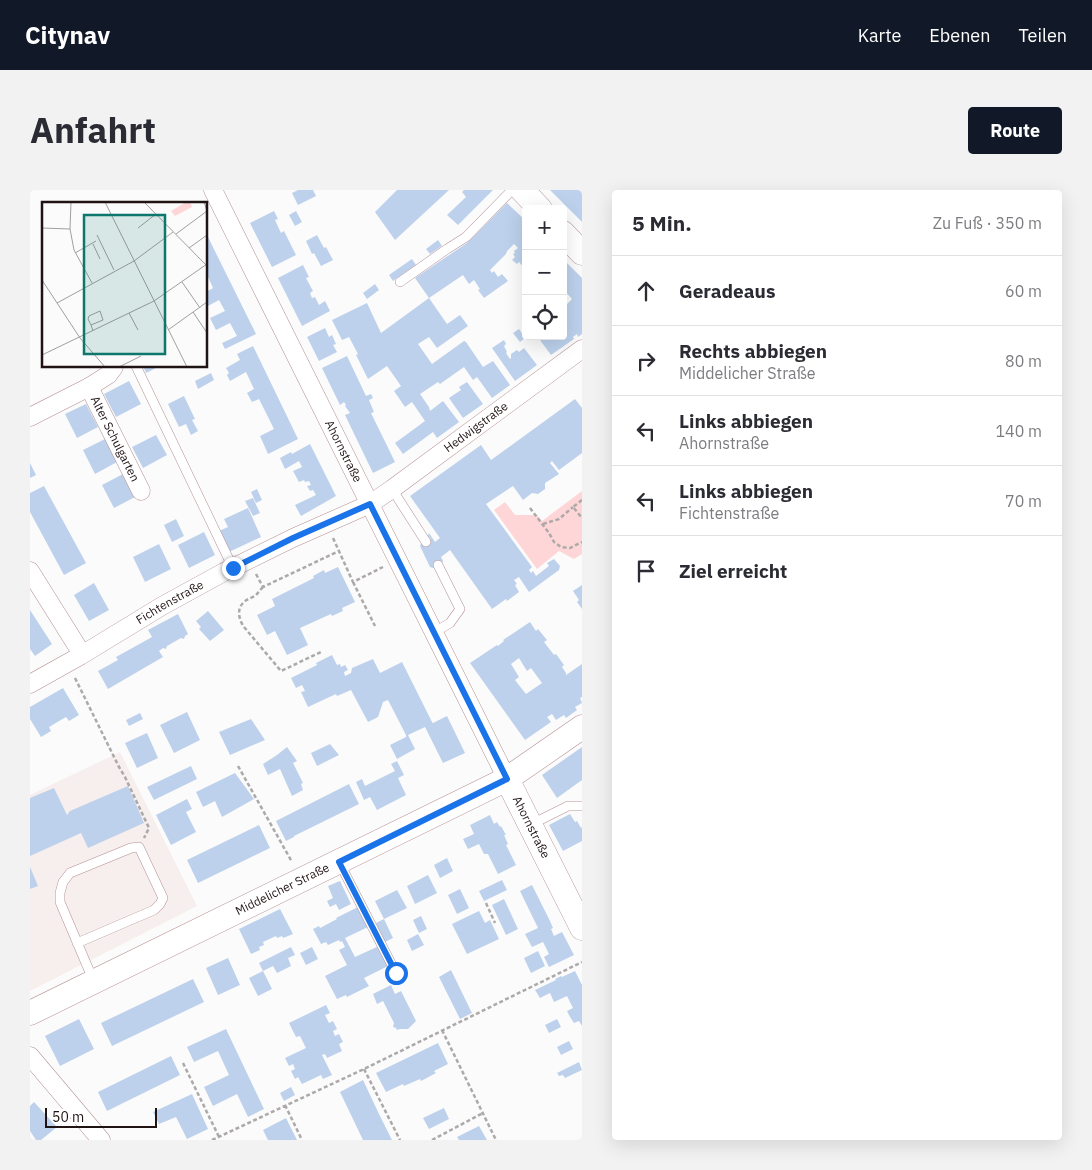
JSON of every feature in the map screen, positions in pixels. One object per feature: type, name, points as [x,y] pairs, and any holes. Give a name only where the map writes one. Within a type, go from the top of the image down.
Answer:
[{"type":"street","name":"Ahornstraße","points":[[213,190],[582,928]]},
{"type":"street","points":[[522,190],[536,205]]},
{"type":"street","points":[[567,237],[582,252]]},
{"type":"street","name":"Hedwigstraße","points":[[370,504],[582,349]]},
{"type":"street","name":"Alter Schulgarten","points":[[30,417],[89,387],[108,375],[113,368]]},
{"type":"street","name":"Alter Schulgarten","points":[[89,387],[141,491]]},
{"type":"street","name":"Fichtenstraße","points":[[30,684],[162,606],[233,568],[293,538],[370,504]]},
{"type":"street","points":[[30,571],[75,659]]},
{"type":"street","name":"Middelicher Straße","points":[[30,1013],[507,779],[582,727]]},
{"type":"street","points":[[30,1056],[101,1140]]},
{"type":"lane","points":[[400,282],[466,237],[512,190]]},
{"type":"lane","points":[[137,368],[233,568]]},
{"type":"lane","points":[[392,489],[426,542]]},
{"type":"lane","points":[[433,632],[450,623],[460,609],[438,565]]},
{"type":"lane","points":[[530,826],[568,806],[582,806]]},
{"type":"lane","points":[[77,943],[154,910],[160,904],[163,898],[139,847],[131,848],[70,872],[63,882],[60,902],[77,943],[94,982]]},
{"type":"lane","points":[[339,862],[396,973]]},
{"type":"path","points":[[542,524],[559,518],[582,500]]},
{"type":"path","points":[[573,507],[582,518]]},
{"type":"path","points":[[530,508],[554,542],[561,548],[570,548],[582,542]]},
{"type":"path","points":[[327,523],[375,626]]},
{"type":"path","points":[[321,652],[281,671],[240,622],[240,608],[244,601],[256,595],[263,587],[339,551]]},
{"type":"path","points":[[249,560],[263,587]]},
{"type":"path","points":[[353,582],[398,560]]},
{"type":"path","points":[[75,659],[119,767],[149,828],[139,847]]},
{"type":"path","points":[[238,766],[302,880]]},
{"type":"path","points":[[486,904],[495,923]]},
{"type":"path","points":[[212,1140],[364,1069],[582,962]]},
{"type":"path","points":[[442,1030],[496,1140]]},
{"type":"path","points":[[183,1063],[219,1137]]},
{"type":"path","points":[[364,1069],[400,1140]]},
{"type":"path","points":[[285,1105],[302,1140]]},
{"type":"path","points":[[432,1140],[483,1113]]},
{"type":"shaded area","points":[[582,491],[582,554],[574,559],[559,551],[537,569],[494,510],[505,502],[515,515],[537,515],[542,521]]},
{"type":"shaded area","points":[[120,752],[197,906],[30,991],[30,795]]},
{"type":"building","points":[[298,190],[313,190],[316,196],[298,205],[292,193]]},
{"type":"building","points":[[397,190],[449,190],[395,240],[375,212]]},
{"type":"building","points":[[464,190],[493,190],[458,225],[447,215],[466,197],[462,192]]},
{"type":"building","points":[[550,190],[582,190],[582,222],[567,205]]},
{"type":"building","points":[[507,203],[522,217],[522,266],[519,262],[517,264],[512,260],[515,257],[514,251],[518,248],[514,244],[490,270],[492,273],[494,271],[498,277],[502,274],[508,281],[484,298],[474,280],[469,284],[463,275],[429,298],[415,278],[467,243]]},
{"type":"building","points":[[274,211],[278,219],[275,220],[281,233],[284,231],[296,255],[272,267],[250,223]]},
{"type":"building","points":[[296,211],[302,222],[295,226],[289,215]]},
{"type":"building","points":[[317,235],[333,260],[321,266],[314,253],[312,254],[306,241]]},
{"type":"building","points":[[208,237],[256,334],[225,349],[222,343],[237,336],[230,323],[216,330],[210,318],[225,311],[219,300],[208,306],[208,291],[213,288],[208,277]]},
{"type":"building","points":[[438,240],[442,246],[430,254],[426,249]]},
{"type":"building","points":[[412,259],[416,265],[393,281],[389,275]]},
{"type":"building","points":[[567,263],[582,278],[582,334],[578,337],[577,334],[573,337],[574,339],[551,355],[540,340],[567,340],[567,304],[572,299],[567,293]]},
{"type":"building","points":[[303,265],[309,277],[306,278],[313,291],[310,293],[312,298],[315,297],[319,305],[325,301],[330,311],[302,326],[278,278]]},
{"type":"building","points":[[375,284],[379,290],[367,299],[363,293]]},
{"type":"building","points":[[429,298],[447,324],[460,315],[468,326],[437,348],[429,337],[418,344],[432,364],[464,341],[483,367],[493,361],[510,385],[492,398],[477,377],[473,380],[464,367],[440,384],[438,382],[420,394],[430,411],[443,401],[459,422],[437,438],[433,432],[403,454],[395,443],[425,421],[412,402],[405,407],[394,391],[401,386],[387,366],[368,379],[349,337],[342,340],[332,320],[367,303],[381,333]]},
{"type":"building","points":[[325,328],[329,337],[332,335],[336,344],[333,345],[337,352],[319,361],[307,337]]},
{"type":"building","points":[[519,329],[522,340],[520,342],[513,333]]},
{"type":"building","points":[[504,340],[506,353],[510,359],[511,354],[517,350],[519,352],[524,348],[537,365],[515,381],[492,348]]},
{"type":"building","points":[[253,346],[298,439],[268,454],[260,436],[274,429],[259,399],[252,402],[247,393],[254,389],[246,372],[230,381],[226,368],[240,360],[237,354]]},
{"type":"building","points":[[347,356],[366,396],[371,394],[373,398],[369,400],[374,412],[371,413],[395,462],[373,473],[345,415],[350,413],[344,402],[340,405],[322,368]]},
{"type":"building","points":[[144,368],[156,368],[146,373]]},
{"type":"building","points":[[211,373],[214,380],[198,389],[195,381]]},
{"type":"building","points":[[129,381],[141,404],[116,417],[104,394]]},
{"type":"building","points":[[467,382],[483,404],[463,418],[449,398],[461,390],[459,387]]},
{"type":"building","points":[[184,396],[195,419],[192,420],[198,431],[191,435],[186,424],[179,427],[168,404]]},
{"type":"building","points":[[575,399],[582,408],[582,453],[559,470],[552,461],[550,463],[559,474],[545,483],[545,489],[538,494],[532,493],[523,500],[513,486],[486,504],[532,567],[529,570],[531,573],[533,571],[536,576],[549,566],[547,563],[554,559],[560,566],[559,570],[529,592],[519,577],[514,580],[519,592],[492,609],[450,550],[441,557],[442,563],[433,568],[430,567],[420,546],[431,539],[428,536],[429,533],[435,542],[440,538],[410,496],[481,445],[491,460]]},
{"type":"building","points":[[86,404],[98,427],[77,438],[65,414]]},
{"type":"building","points":[[156,435],[167,455],[143,468],[132,447]]},
{"type":"building","points":[[105,439],[117,462],[95,474],[83,450]]},
{"type":"building","points":[[310,444],[336,496],[301,516],[295,505],[316,495],[307,486],[311,485],[309,481],[299,482],[293,471],[302,467],[299,461],[285,469],[280,458]]},
{"type":"building","points":[[30,463],[36,475],[30,478]]},
{"type":"building","points":[[123,474],[135,497],[114,508],[102,485]]},
{"type":"building","points":[[44,486],[86,563],[64,575],[30,512],[30,493]]},
{"type":"building","points":[[257,489],[262,500],[256,503],[251,492]]},
{"type":"building","points":[[253,498],[260,513],[253,516],[245,501]]},
{"type":"building","points":[[248,508],[261,537],[229,552],[219,531],[228,527],[224,519]]},
{"type":"building","points":[[176,519],[184,536],[172,542],[164,525]]},
{"type":"building","points":[[204,532],[215,555],[189,568],[178,545]]},
{"type":"building","points":[[159,544],[171,569],[145,582],[133,557]]},
{"type":"building","points":[[338,567],[355,602],[342,608],[343,611],[332,616],[331,614],[300,628],[308,645],[287,655],[275,631],[267,635],[257,615],[275,606],[272,599],[314,578],[313,576],[324,570],[325,573]]},
{"type":"building","points":[[94,583],[109,610],[89,621],[74,595]]},
{"type":"building","points":[[582,585],[582,609],[573,591]]},
{"type":"building","points":[[30,610],[52,644],[35,656],[30,649]]},
{"type":"building","points":[[208,611],[224,630],[210,641],[199,629],[201,627],[196,621]]},
{"type":"building","points":[[178,614],[188,634],[184,639],[181,638],[167,646],[166,649],[163,648],[159,651],[163,657],[108,689],[98,671],[118,660],[116,657],[152,637],[148,630]]},
{"type":"building","points":[[530,622],[536,631],[538,629],[547,640],[544,642],[564,665],[562,667],[566,675],[582,664],[582,697],[580,698],[582,703],[575,707],[577,710],[566,718],[564,715],[556,720],[552,714],[547,717],[551,722],[525,740],[470,663],[498,646],[503,640]],"holes":[[[519,658],[527,671],[531,668],[542,683],[526,694],[515,680],[519,677],[511,664]]]},
{"type":"building","points":[[332,655],[337,665],[340,664],[341,667],[345,665],[348,670],[344,672],[345,676],[351,673],[352,668],[373,659],[380,673],[402,662],[432,722],[447,716],[465,753],[443,763],[425,727],[408,735],[415,749],[397,759],[390,745],[406,737],[406,735],[388,700],[383,702],[378,717],[368,722],[351,690],[337,696],[336,694],[308,707],[301,692],[305,691],[302,685],[296,688],[291,678]]},
{"type":"building","points":[[63,688],[79,715],[69,721],[66,717],[49,727],[51,731],[41,737],[30,719],[30,707]]},
{"type":"building","points":[[187,712],[200,740],[174,753],[160,725]]},
{"type":"building","points":[[140,713],[143,719],[129,726],[126,720]]},
{"type":"building","points":[[251,719],[265,740],[230,755],[219,732]]},
{"type":"building","points":[[147,733],[158,758],[137,768],[125,743]]},
{"type":"building","points":[[330,744],[339,755],[317,766],[311,753]]},
{"type":"building","points":[[287,747],[297,761],[293,763],[303,783],[301,784],[303,790],[292,796],[280,769],[268,775],[263,764]]},
{"type":"building","points":[[582,747],[582,780],[557,798],[542,775]]},
{"type":"building","points":[[397,761],[404,775],[398,778],[406,795],[377,810],[370,797],[364,800],[356,782],[362,779],[365,786],[395,771],[391,764]]},
{"type":"building","points":[[191,766],[197,779],[154,800],[147,787]]},
{"type":"building","points":[[235,773],[254,799],[222,817],[215,801],[203,807],[196,792]]},
{"type":"building","points":[[349,784],[359,804],[286,841],[276,821]]},
{"type":"building","points":[[128,786],[144,823],[88,848],[81,833],[30,856],[30,798],[54,788],[67,815],[70,811]]},
{"type":"building","points":[[187,799],[192,809],[186,812],[196,832],[171,845],[156,815]]},
{"type":"building","points":[[570,814],[575,822],[577,821],[582,827],[582,841],[563,851],[549,825]]},
{"type":"building","points":[[490,815],[494,824],[497,822],[506,835],[504,835],[508,844],[506,845],[516,865],[498,874],[488,854],[484,854],[479,844],[468,849],[463,839],[474,834],[470,825]]},
{"type":"building","points":[[259,825],[270,848],[198,883],[187,860]]},
{"type":"building","points":[[447,858],[453,871],[440,878],[434,865]]},
{"type":"building","points":[[30,867],[38,886],[30,889]]},
{"type":"building","points":[[428,875],[437,893],[415,904],[407,886]]},
{"type":"building","points":[[502,880],[507,890],[484,901],[479,891]]},
{"type":"building","points":[[340,881],[351,904],[339,910],[336,904],[330,907],[327,901],[333,898],[328,886]]},
{"type":"building","points":[[532,885],[550,921],[554,936],[562,932],[574,955],[549,967],[544,957],[549,954],[543,942],[532,947],[525,934],[538,928],[520,891]]},
{"type":"building","points":[[460,889],[469,908],[457,914],[448,895]]},
{"type":"building","points":[[397,890],[407,908],[384,919],[375,901]]},
{"type":"building","points":[[504,899],[518,929],[506,935],[492,905]]},
{"type":"building","points":[[360,906],[370,926],[345,938],[355,957],[379,946],[388,966],[364,978],[369,986],[347,997],[346,995],[337,999],[325,976],[347,965],[339,950],[345,947],[342,941],[340,942],[339,940],[328,945],[326,942],[321,944],[313,929],[319,926],[320,928]]},
{"type":"building","points":[[280,909],[293,934],[283,938],[282,936],[277,938],[276,936],[263,942],[264,945],[259,947],[260,950],[251,954],[239,929]]},
{"type":"building","points":[[479,911],[485,923],[490,920],[499,939],[467,954],[452,924]]},
{"type":"building","points":[[421,916],[427,929],[419,933],[413,920]]},
{"type":"building","points":[[384,919],[393,938],[385,942],[376,923]]},
{"type":"building","points":[[418,934],[424,945],[412,951],[407,940]]},
{"type":"building","points":[[291,947],[295,955],[288,958],[291,966],[277,973],[273,966],[263,971],[259,963]]},
{"type":"building","points":[[312,947],[318,959],[306,965],[300,953]]},
{"type":"building","points":[[538,951],[545,966],[531,973],[524,958]]},
{"type":"building","points":[[228,958],[240,985],[218,995],[206,968]]},
{"type":"building","points":[[451,970],[472,1013],[460,1019],[439,977]]},
{"type":"building","points":[[263,971],[272,989],[258,996],[249,978]]},
{"type":"building","points":[[575,971],[582,985],[582,1026],[579,1021],[574,1023],[567,1011],[573,1008],[567,996],[554,1002],[550,993],[540,998],[535,990]]},
{"type":"building","points":[[193,979],[204,1002],[112,1046],[101,1023]]},
{"type":"building","points":[[391,985],[395,994],[401,991],[416,1021],[408,1029],[397,1030],[393,1027],[394,1023],[383,1001],[377,1004],[373,994]]},
{"type":"building","points":[[326,1005],[330,1013],[325,1015],[329,1023],[333,1021],[337,1029],[333,1031],[335,1036],[339,1034],[343,1042],[339,1044],[342,1051],[327,1058],[325,1054],[322,1055],[332,1075],[323,1079],[321,1075],[302,1084],[298,1077],[295,1079],[291,1071],[295,1069],[293,1064],[289,1066],[285,1058],[306,1048],[300,1036],[296,1037],[289,1023]]},
{"type":"building","points":[[79,1019],[94,1049],[60,1066],[45,1036]]},
{"type":"building","points":[[557,1019],[561,1027],[549,1033],[545,1025]]},
{"type":"building","points":[[226,1029],[264,1109],[248,1117],[237,1094],[213,1106],[204,1087],[229,1075],[218,1051],[194,1062],[187,1047]]},
{"type":"building","points":[[569,1041],[573,1049],[561,1055],[557,1047]]},
{"type":"building","points":[[438,1043],[448,1064],[434,1071],[436,1073],[421,1081],[420,1079],[404,1086],[403,1084],[386,1092],[376,1073]]},
{"type":"building","points":[[171,1056],[180,1075],[107,1111],[98,1092]]},
{"type":"building","points":[[579,1062],[582,1070],[565,1078],[557,1073]]},
{"type":"building","points":[[363,1080],[392,1140],[363,1140],[340,1092]]},
{"type":"building","points":[[291,1087],[295,1095],[284,1101],[280,1093]]},
{"type":"building","points":[[192,1094],[208,1129],[187,1139],[176,1117],[159,1124],[153,1112]]},
{"type":"building","points":[[34,1102],[57,1127],[41,1140],[36,1140],[30,1131],[30,1106]]},
{"type":"building","points":[[444,1108],[449,1119],[429,1129],[423,1118]]},
{"type":"building","points":[[286,1118],[297,1140],[268,1140],[263,1130]]},
{"type":"building","points":[[479,1126],[487,1140],[459,1140],[457,1137]]},
{"type":"route","points":[[233,568],[293,538],[370,504],[507,779],[339,862],[396,973]]}]
